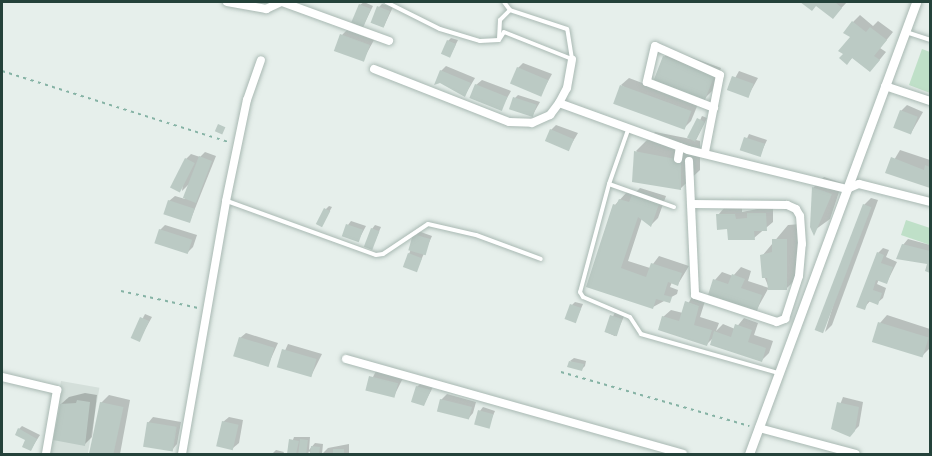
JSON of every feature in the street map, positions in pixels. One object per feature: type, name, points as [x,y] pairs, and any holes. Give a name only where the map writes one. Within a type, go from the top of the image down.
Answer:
[{"type":"street","points":[[227,2],[266,9],[281,2],[388,41]]},
{"type":"street","points":[[749,454],[916,2]]},
{"type":"street","points":[[705,152],[714,108],[720,75],[655,46],[647,82],[714,108]]},
{"type":"street","points":[[374,69],[508,122],[532,123],[550,115],[559,103],[567,88],[572,59]]},
{"type":"street","points":[[182,454],[205,310],[226,201],[261,60]]},
{"type":"street","points":[[885,86],[930,101]]},
{"type":"street","points":[[559,103],[680,147],[847,189],[859,184],[930,202]]},
{"type":"street","points":[[678,159],[680,147]]},
{"type":"street","points":[[689,161],[695,295],[777,322],[785,319],[799,276],[802,244],[800,216],[796,209],[787,206],[692,204]]},
{"type":"street","points":[[346,358],[683,454]]},
{"type":"street","points":[[2,377],[57,390],[46,454]]},
{"type":"street","points":[[759,428],[856,454]]},
{"type":"lane","points":[[386,2],[440,29],[480,41],[499,40]]},
{"type":"lane","points":[[504,2],[510,10],[567,29],[572,59]]},
{"type":"lane","points":[[499,40],[500,20],[510,10]]},
{"type":"lane","points":[[499,40],[504,32],[572,59]]},
{"type":"lane","points":[[905,32],[930,40]]},
{"type":"lane","points":[[628,130],[609,184],[580,292],[585,300],[630,316],[641,334],[779,374]]},
{"type":"lane","points":[[609,184],[674,207]]},
{"type":"lane","points":[[226,201],[376,255],[428,224],[476,235],[541,259]]},
{"type":"path","points":[[2,71],[238,146]]},
{"type":"path","points":[[121,291],[205,310]]},
{"type":"path","points":[[561,372],[759,428]]},
{"type":"shaded area","points":[[61,381],[99,388],[88,454],[48,454]]},
{"type":"green space","points":[[922,49],[930,52],[930,93],[909,85]]},
{"type":"green space","points":[[906,220],[930,228],[930,245],[901,235]]},
{"type":"building","points":[[800,2],[835,2],[842,8],[833,19],[816,6],[812,11]]},
{"type":"building","points":[[359,4],[371,9],[363,27],[351,22]]},
{"type":"building","points":[[377,6],[390,11],[384,28],[371,23]]},
{"type":"building","points":[[852,21],[866,32],[870,27],[887,40],[874,56],[880,60],[870,72],[852,58],[847,65],[839,58],[843,54],[838,51],[850,37],[843,33]]},
{"type":"building","points":[[340,34],[370,45],[364,62],[334,51]]},
{"type":"building","points":[[447,40],[456,44],[450,58],[441,54]]},
{"type":"building","points":[[663,56],[714,76],[705,100],[654,80]]},
{"type":"building","points":[[517,67],[548,80],[541,97],[510,84]]},
{"type":"building","points":[[440,70],[471,83],[465,97],[440,83],[434,85]]},
{"type":"building","points":[[732,76],[754,84],[748,98],[727,90]]},
{"type":"building","points":[[475,84],[507,97],[502,111],[469,98]]},
{"type":"building","points":[[620,85],[691,111],[685,130],[613,104]]},
{"type":"building","points":[[513,97],[537,105],[533,117],[509,109]]},
{"type":"building","points":[[900,110],[918,117],[911,135],[893,128]]},
{"type":"building","points":[[697,118],[705,122],[695,142],[687,138]]},
{"type":"building","points":[[218,124],[225,127],[222,134],[215,131]]},
{"type":"building","points":[[550,129],[574,139],[569,151],[545,141]]},
{"type":"building","points":[[744,137],[765,144],[761,157],[740,150]]},
{"type":"building","points":[[634,151],[681,160],[681,190],[632,182]]},
{"type":"building","points":[[199,156],[212,161],[196,203],[183,198]]},
{"type":"building","points":[[891,157],[924,170],[925,165],[930,167],[930,188],[885,173]]},
{"type":"building","points":[[185,158],[195,163],[180,192],[170,187]]},
{"type":"building","points":[[812,187],[832,194],[814,236],[810,227]]},
{"type":"building","points":[[632,195],[659,204],[651,227],[638,217],[621,268],[646,277],[651,263],[682,273],[678,286],[668,282],[664,295],[672,297],[670,303],[656,299],[653,309],[586,287],[613,204],[616,205],[619,199],[629,202]]},
{"type":"building","points":[[168,200],[195,209],[190,223],[163,214]]},
{"type":"building","points":[[863,204],[871,207],[823,333],[815,330]]},
{"type":"building","points":[[324,208],[330,211],[322,227],[316,224]]},
{"type":"building","points":[[747,213],[766,213],[767,231],[754,231],[755,240],[728,240],[727,229],[717,230],[716,214],[735,214],[736,219],[747,218]]},
{"type":"building","points":[[346,224],[363,230],[359,242],[342,236]]},
{"type":"building","points":[[371,228],[379,231],[372,250],[364,247]]},
{"type":"building","points":[[159,229],[192,240],[188,254],[154,243]]},
{"type":"building","points":[[413,234],[430,239],[426,255],[408,250]]},
{"type":"building","points":[[772,239],[787,239],[787,290],[768,290],[767,278],[762,278],[760,255],[772,252]]},
{"type":"building","points":[[902,244],[930,251],[930,273],[925,271],[927,264],[896,259]]},
{"type":"building","points":[[877,252],[884,255],[881,263],[893,267],[887,284],[876,280],[873,290],[882,293],[878,305],[868,301],[865,310],[856,307]]},
{"type":"building","points":[[408,253],[422,258],[417,272],[403,267]]},
{"type":"building","points":[[732,274],[745,279],[741,288],[762,295],[757,311],[708,295],[713,279],[728,284]]},
{"type":"building","points":[[685,301],[699,306],[694,325],[712,330],[707,346],[658,330],[662,316],[679,321]]},
{"type":"building","points":[[570,304],[581,308],[576,323],[565,319]]},
{"type":"building","points":[[610,315],[622,319],[617,336],[604,332]]},
{"type":"building","points":[[140,317],[149,321],[140,342],[131,338]]},
{"type":"building","points":[[878,322],[929,337],[923,358],[872,342]]},
{"type":"building","points":[[735,324],[752,330],[748,342],[766,348],[762,362],[710,345],[714,331],[731,337]]},
{"type":"building","points":[[239,337],[274,348],[269,367],[233,356]]},
{"type":"building","points":[[282,349],[317,359],[311,377],[277,367]]},
{"type":"building","points":[[569,361],[584,364],[582,371],[567,367]]},
{"type":"building","points":[[369,376],[398,383],[394,398],[365,391]]},
{"type":"building","points":[[416,386],[431,390],[424,406],[411,402]]},
{"type":"building","points":[[440,399],[472,407],[469,420],[437,412]]},
{"type":"building","points":[[77,400],[90,402],[85,446],[53,440],[60,404],[76,403]]},
{"type":"building","points":[[100,402],[123,407],[113,454],[89,454]]},
{"type":"building","points":[[837,402],[859,407],[855,431],[850,437],[831,429]]},
{"type":"building","points":[[478,410],[493,414],[490,429],[474,424]]},
{"type":"building","points":[[222,421],[239,425],[233,450],[216,446]]},
{"type":"building","points":[[147,422],[177,427],[173,451],[143,447]]},
{"type":"building","points":[[18,428],[37,439],[31,451],[22,447],[25,440],[15,435]]},
{"type":"building","points":[[289,439],[299,441],[296,454],[287,454]]},
{"type":"building","points":[[300,439],[308,440],[306,454],[298,454]]},
{"type":"building","points":[[311,446],[320,447],[319,454],[310,454]]},
{"type":"building","points":[[333,449],[344,449],[344,454],[333,454]]}]
